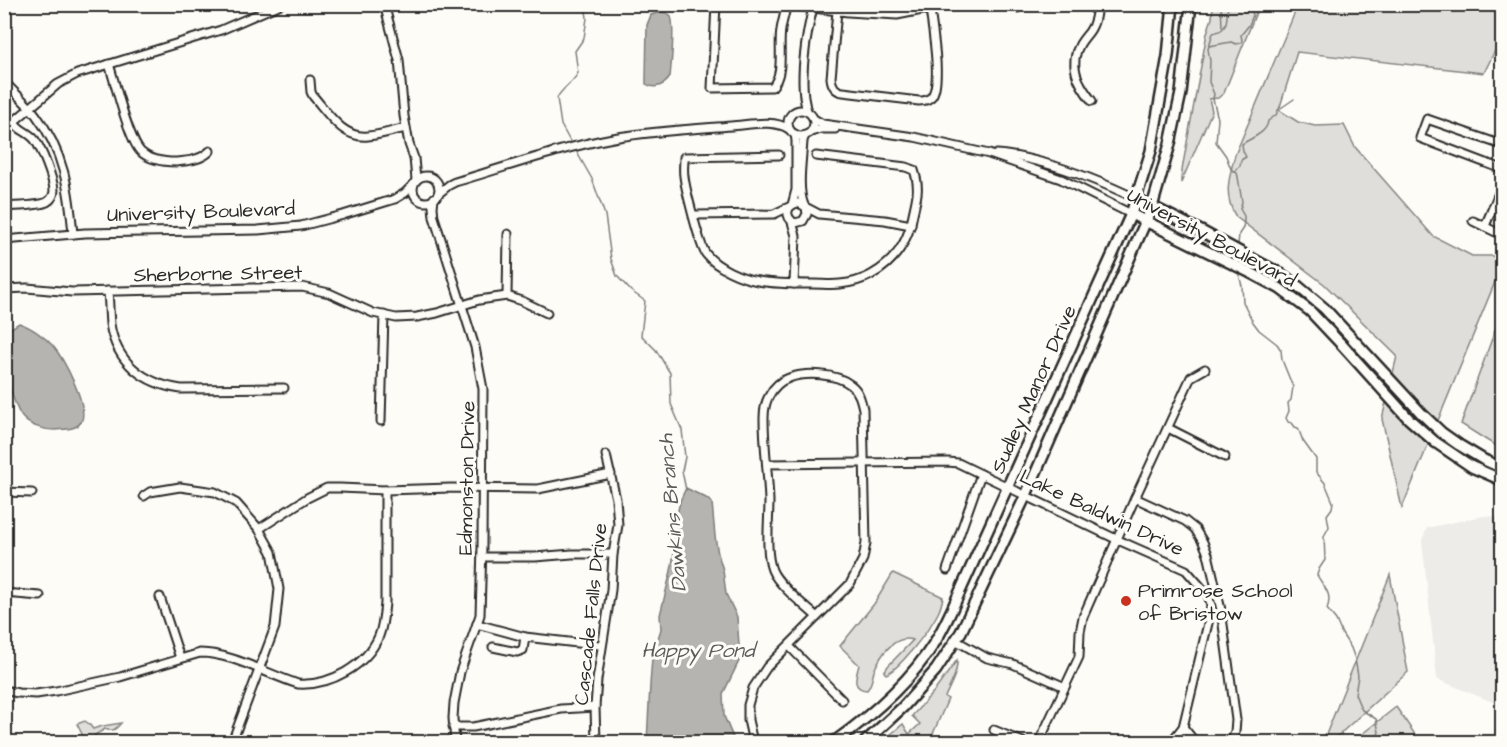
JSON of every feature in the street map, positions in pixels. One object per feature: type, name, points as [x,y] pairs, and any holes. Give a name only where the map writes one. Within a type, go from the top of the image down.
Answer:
[{"type":"main road","name":"Sudley Manor Drive","points":[[834,742],[890,696],[912,673],[934,643],[958,596],[1137,199],[1151,151],[1162,93],[1173,4]]},
{"type":"main road","name":"Sudley Manor Drive","points":[[865,742],[910,699],[936,669],[955,640],[1026,495],[1152,207],[1170,144],[1181,93],[1191,4]]},
{"type":"main road","name":"University Boulevard","points":[[1137,199],[1281,274],[1324,308],[1442,433],[1484,460],[1503,468]]},
{"type":"main road","name":"University Boulevard","points":[[1131,214],[1279,288],[1310,311],[1409,419],[1435,442],[1472,468],[1503,480]]},
{"type":"street","points":[[4,130],[67,78],[221,30],[281,4]]},
{"type":"street","points":[[384,4],[399,60],[405,128],[414,158],[427,176]]},
{"type":"street","points":[[716,4],[712,88],[772,87],[775,84],[778,76],[780,31],[786,6]]},
{"type":"street","points":[[777,4],[897,15],[953,4]]},
{"type":"street","points":[[1092,101],[1078,80],[1075,58],[1080,45],[1092,27],[1097,4]]},
{"type":"street","points":[[807,111],[803,90],[809,24],[814,7]]},
{"type":"street","points":[[837,11],[832,85],[838,91],[843,92],[919,102],[929,99],[935,87],[936,62],[930,9]]},
{"type":"street","points":[[109,64],[132,140],[140,151],[161,161],[179,162],[198,159],[210,151]]},
{"type":"street","points":[[310,80],[311,92],[314,96],[339,125],[352,134],[367,136],[405,128]]},
{"type":"street","points":[[4,81],[30,107],[45,129],[62,162],[69,190],[73,234]]},
{"type":"street","points":[[794,284],[796,236],[787,213],[796,190],[796,140],[788,121],[803,90]]},
{"type":"street","points":[[764,124],[780,120],[801,110],[807,111],[813,118],[813,127],[803,141],[801,200],[807,214],[796,236]]},
{"type":"street","name":"University Boulevard","points":[[813,118],[821,123],[914,137],[989,154],[1075,185],[1131,214]]},
{"type":"street","points":[[1503,145],[1427,119],[1420,138],[1503,169]]},
{"type":"street","points":[[4,207],[44,203],[51,198],[54,191],[46,161],[36,141],[13,122]]},
{"type":"street","points":[[414,183],[421,176],[446,183],[455,182],[600,141],[659,132],[764,124],[782,125],[792,132],[808,134]]},
{"type":"street","name":"University Boulevard","points":[[808,134],[821,129],[850,128]]},
{"type":"street","name":"University Boulevard","points":[[989,154],[1011,156],[1065,169],[1137,199]]},
{"type":"street","points":[[779,155],[684,157],[684,176],[700,240],[706,254],[724,269],[759,281],[839,285],[872,275],[892,259],[904,244],[911,225],[919,185],[914,170],[906,166],[816,156]]},
{"type":"street","points":[[414,158],[413,194],[419,200],[428,201],[455,182]]},
{"type":"street","points":[[436,180],[439,188],[436,196]]},
{"type":"street","name":"University Boulevard","points":[[395,199],[405,193],[414,183]]},
{"type":"street","points":[[1485,226],[1503,186]]},
{"type":"street","name":"Edmonston Drive","points":[[436,196],[433,207],[434,217],[475,347],[483,389],[480,615],[460,672],[454,703],[455,742]]},
{"type":"street","name":"University Boulevard","points":[[4,240],[73,234],[291,227],[325,221],[395,199],[419,200]]},
{"type":"street","name":"Edmonston Drive","points":[[419,200],[434,217]]},
{"type":"street","points":[[774,214],[798,203],[819,214],[885,220],[911,225]]},
{"type":"street","points":[[694,215],[774,214],[798,224],[819,214]]},
{"type":"street","points":[[1473,221],[1503,235]]},
{"type":"street","points":[[508,234],[507,296],[547,313]]},
{"type":"street","name":"Sherborne Street","points":[[4,289],[27,288],[72,292],[302,287],[329,293],[361,308],[396,318],[417,317],[437,313],[461,304],[507,296]]},
{"type":"street","points":[[108,291],[110,324],[115,342],[131,367],[148,380],[181,389],[284,388]]},
{"type":"street","points":[[381,422],[384,315]]},
{"type":"street","points":[[1039,742],[1079,657],[1083,617],[1135,498],[1191,376],[1205,369]]},
{"type":"street","points":[[753,742],[748,720],[748,705],[753,688],[767,667],[850,584],[863,559],[866,543],[863,409],[860,396],[852,386],[831,375],[788,378],[777,384],[765,404],[764,418],[769,560],[777,579],[816,616]]},
{"type":"street","points":[[1168,428],[1225,457]]},
{"type":"street","name":"Cascade Falls Drive","points":[[596,742],[597,680],[618,525],[616,499],[606,455]]},
{"type":"street","name":"Lake Baldwin Drive","points":[[767,464],[948,462],[958,464],[1186,570],[1206,592],[1211,608],[1183,727],[1171,742]]},
{"type":"street","points":[[259,529],[327,488],[538,489],[611,474]]},
{"type":"street","points":[[947,570],[981,474]]},
{"type":"street","points":[[144,496],[150,492],[180,487],[215,492],[236,503],[259,529],[272,552],[279,589],[275,627],[232,742]]},
{"type":"street","points":[[4,690],[36,694],[56,691],[120,677],[200,653],[225,656],[298,684],[310,685],[324,682],[342,674],[370,651],[379,636],[383,622],[385,490]]},
{"type":"street","points":[[4,492],[32,493]]},
{"type":"street","points":[[1135,498],[1185,520],[1195,529],[1206,549],[1221,610],[1234,709],[1236,726],[1231,742]]},
{"type":"street","points":[[482,557],[613,554]]},
{"type":"street","points":[[4,593],[40,596]]},
{"type":"street","points":[[160,597],[180,658]]},
{"type":"street","points":[[477,624],[525,637],[602,645]]},
{"type":"street","points":[[492,647],[517,652],[522,650],[525,637]]},
{"type":"street","points":[[955,640],[987,658],[1013,664],[1065,687]]},
{"type":"street","points":[[789,646],[842,700]]},
{"type":"street","points":[[453,727],[473,727],[561,709],[595,706]]},
{"type":"street","points":[[1183,727],[1195,742]]},
{"type":"street","points":[[994,730],[1023,742]]},
{"type":"shaded area","points":[[1213,5],[1259,5],[1224,93],[1218,98],[1209,99],[1212,111],[1181,183],[1183,164]]},
{"type":"shaded area","points":[[1298,5],[1502,5],[1502,36],[1484,73],[1297,52],[1279,110],[1298,122],[1315,126],[1344,125],[1355,147],[1433,236],[1472,256],[1502,256],[1502,265],[1402,508],[1382,419],[1397,356],[1324,284],[1236,217],[1228,194],[1235,155]]},
{"type":"shaded area","points":[[1502,311],[1502,449],[1461,424]]},
{"type":"shaded area","points":[[1483,516],[1502,517],[1502,706],[1437,679],[1422,540],[1427,528]]},
{"type":"shaded area","points":[[893,573],[943,597],[939,611],[930,626],[907,656],[892,670],[886,674],[884,672],[913,640],[906,639],[894,643],[880,659],[869,688],[862,689],[856,681],[859,665],[840,646],[874,604]]},
{"type":"shaded area","points":[[1390,575],[1408,672],[1331,742],[1323,742]]},
{"type":"shaded area","points":[[957,660],[955,674],[945,697],[948,699],[932,736],[917,742],[883,741],[903,724],[909,734],[920,724],[912,716]]},
{"type":"shaded area","points":[[1396,707],[1414,733],[1416,742],[1354,742],[1362,734]]},
{"type":"shaded area","points":[[85,721],[93,729],[121,723],[114,729],[105,729],[95,735],[96,742],[86,742],[77,724]]},
{"type":"water","points":[[662,12],[670,15],[673,26],[670,77],[663,84],[653,87],[646,84],[647,25],[651,15]]},
{"type":"water","points":[[19,323],[46,339],[63,361],[82,405],[81,422],[76,426],[70,429],[55,430],[42,428],[29,423],[19,413],[6,367],[5,332]]},
{"type":"water","name":"Happy Pond","points":[[686,488],[712,503],[715,536],[726,594],[737,617],[740,659],[723,694],[724,716],[735,742],[647,742],[652,658],[661,629],[660,615],[671,571],[674,553],[673,533],[680,501]]},
{"type":"waterway","name":"Dawkins Branch","points":[[572,145],[561,125],[557,98],[578,73],[575,51],[584,38],[587,18],[585,4]]},
{"type":"waterway","points":[[1221,4],[1222,27]]},
{"type":"waterway","points":[[1228,4],[1225,26],[1213,33],[1208,49],[1209,82],[1214,94],[1218,119],[1216,142],[1238,177],[1242,202],[1240,209],[1244,216],[1238,245]]},
{"type":"waterway","points":[[1209,46],[1231,42],[1241,43],[1241,35],[1253,15],[1250,4]]},
{"type":"waterway","points":[[1235,172],[1241,160],[1246,157],[1242,144],[1262,132],[1278,110],[1294,99]]},
{"type":"waterway","name":"Dawkins Branch","points":[[575,149],[592,179],[605,215],[611,259],[617,276],[631,291],[645,301],[641,335],[656,350],[670,373],[671,404],[682,430],[685,457],[682,471],[686,490]]},
{"type":"waterway","points":[[1238,271],[1243,302],[1253,322],[1281,350],[1282,360],[1293,387],[1286,418],[1298,428],[1303,441],[1316,459],[1316,472],[1325,483],[1333,502],[1327,515],[1329,527],[1324,536],[1325,560],[1317,575],[1328,595],[1327,609],[1336,620],[1351,648],[1358,676],[1355,694],[1362,710],[1376,719],[1379,732],[1378,742]]},
{"type":"place","name":"Primrose School of Bristow","points":[[1126,601]]}]
